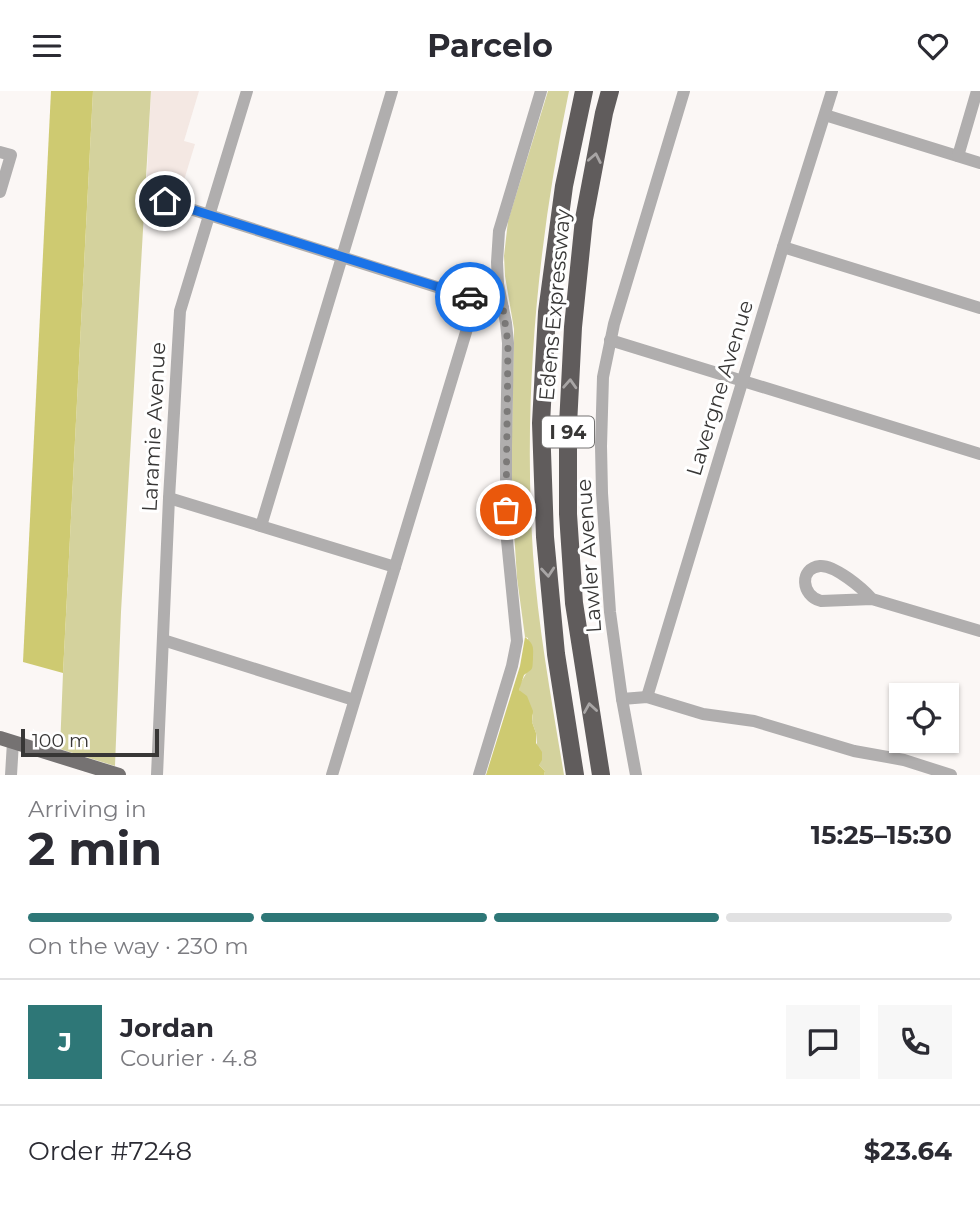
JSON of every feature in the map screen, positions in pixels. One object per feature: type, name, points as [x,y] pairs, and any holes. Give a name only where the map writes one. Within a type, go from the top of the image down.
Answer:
[{"type":"highway","name":"Edens Expressway","points":[[575,775],[556,654],[545,537],[541,423],[549,300],[564,186],[584,91]]},
{"type":"highway","name":"Edens Expressway","points":[[601,775],[574,603],[568,514],[568,425],[573,327],[584,219],[610,91]]},
{"type":"main road","points":[[7,740],[119,775]]},
{"type":"street","name":"Laramie Avenue","points":[[157,775],[180,311],[247,91]]},
{"type":"street","points":[[261,526],[392,91]]},
{"type":"street","points":[[479,775],[517,641],[506,530],[508,343],[497,263],[499,231],[541,91]]},
{"type":"street","name":"Lawler Avenue","points":[[636,775],[610,612],[602,493],[603,377],[610,340],[684,91]]},
{"type":"street","name":"Lavergne Avenue","points":[[648,697],[742,380],[832,91]]},
{"type":"street","points":[[958,156],[978,91]]},
{"type":"street","points":[[825,115],[980,163]]},
{"type":"street","points":[[0,192],[6,154]]},
{"type":"street","points":[[165,201],[503,308]]},
{"type":"street","points":[[783,247],[980,308]]},
{"type":"street","points":[[333,775],[477,299]]},
{"type":"street","points":[[610,340],[980,454]]},
{"type":"street","points":[[169,498],[395,567]]},
{"type":"street","points":[[872,599],[857,584],[829,567],[813,568],[806,577],[806,589],[814,599],[872,599],[980,631]]},
{"type":"street","points":[[163,641],[354,701]]},
{"type":"street","points":[[622,699],[648,697],[702,714],[754,721],[854,751],[904,760],[951,775]]},
{"type":"street","points":[[7,740],[11,775]]},
{"type":"shaded area","points":[[51,91],[93,91],[63,673],[23,662]]},
{"type":"shaded area","points":[[93,91],[151,91],[121,612],[115,766],[60,749]]},
{"type":"shaded area","points":[[151,91],[199,91],[184,141],[195,144],[171,223],[145,214]]},
{"type":"shaded area","points":[[548,91],[569,91],[548,206],[535,321],[530,495],[538,609],[564,775],[544,775],[545,771],[539,765],[533,715],[519,690],[527,672],[528,638],[525,637],[517,578],[511,484],[514,329],[504,256],[508,221]]},
{"type":"shaded area","points":[[525,637],[533,647],[533,665],[524,675],[519,690],[527,696],[533,711],[536,743],[542,752],[539,765],[545,771],[544,775],[486,775],[520,666]]},
{"type":"way so far","points":[[470,297],[503,308],[506,323],[506,510]]},
{"type":"route","points":[[165,201],[470,297]]}]
